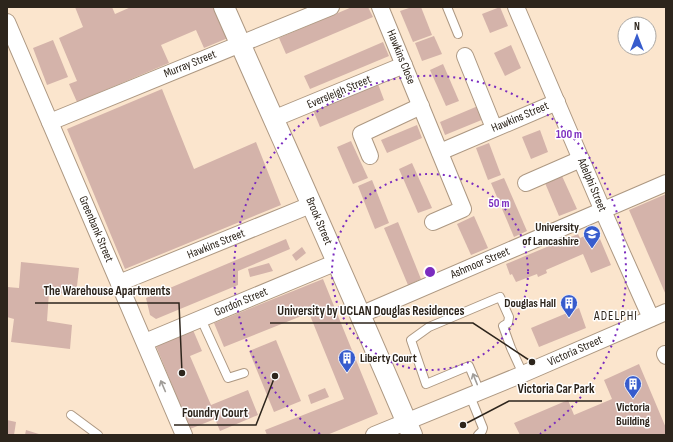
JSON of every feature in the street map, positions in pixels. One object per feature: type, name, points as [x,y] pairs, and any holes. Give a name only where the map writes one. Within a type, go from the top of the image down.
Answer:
[{"type":"street","name":"Brook Street","points":[[224,7],[273,119],[313,204],[409,429]]},
{"type":"street","name":"Murray Street","points":[[50,122],[331,7]]},
{"type":"street","name":"Hawkins Close","points":[[380,7],[440,152]]},
{"type":"street","name":"Adelphi Street","points":[[516,7],[581,160],[651,318]]},
{"type":"street","name":"Greenbank Street","points":[[7,22],[184,435]]},
{"type":"street","points":[[465,56],[494,128]]},
{"type":"street","name":"Eversleigh Street","points":[[273,119],[404,65]]},
{"type":"street","name":"Hawkins Street","points":[[440,152],[557,102]]},
{"type":"street","points":[[370,156],[361,134],[421,106]]},
{"type":"street","points":[[433,222],[463,209],[440,152]]},
{"type":"street","points":[[526,183],[581,160]]},
{"type":"street","name":"Ashmoor Street","points":[[360,314],[666,183]]},
{"type":"street","name":"Hawkins Street","points":[[119,283],[313,204]]},
{"type":"street","name":"Gordon Street","points":[[144,342],[337,262]]},
{"type":"street","name":"Victoria Street","points":[[374,435],[409,429],[475,394],[666,312]]},
{"type":"lane","points":[[447,7],[458,34]]},
{"type":"lane","points":[[478,435],[483,428],[470,366],[426,384],[411,340],[429,326],[500,297],[509,317],[508,323],[503,326],[511,348],[524,374]]},
{"type":"lane","points":[[201,319],[228,378],[244,373]]},
{"type":"lane","points":[[71,415],[98,435]]},
{"type":"building","points":[[75,7],[112,7],[115,14],[131,7],[215,7],[228,38],[204,48],[196,30],[161,45],[169,63],[77,102],[69,84],[77,81],[59,38],[83,27]]},
{"type":"building","points":[[352,7],[368,7],[373,17],[286,54],[279,38]]},
{"type":"building","points":[[412,7],[421,7],[432,35],[413,42],[400,11]]},
{"type":"building","points":[[500,7],[508,26],[490,33],[482,14]]},
{"type":"building","points":[[434,36],[442,54],[422,61],[415,43]]},
{"type":"building","points":[[53,40],[68,77],[47,85],[33,48]]},
{"type":"building","points":[[383,42],[389,56],[310,89],[304,76]]},
{"type":"building","points":[[511,45],[521,68],[505,76],[494,53]]},
{"type":"building","points":[[443,64],[459,101],[446,106],[430,70]]},
{"type":"building","points":[[378,84],[384,100],[320,127],[313,110]]},
{"type":"building","points":[[162,89],[194,169],[256,142],[281,205],[125,269],[67,129]]},
{"type":"building","points":[[478,106],[484,119],[445,135],[440,122]]},
{"type":"building","points":[[417,125],[422,138],[387,153],[381,140]]},
{"type":"building","points":[[540,130],[548,152],[531,159],[522,137]]},
{"type":"building","points":[[351,141],[368,178],[353,184],[337,147]]},
{"type":"building","points":[[489,143],[501,175],[488,180],[476,148]]},
{"type":"building","points":[[412,163],[432,208],[418,213],[399,169]]},
{"type":"building","points":[[562,176],[577,209],[559,216],[545,183]]},
{"type":"building","points":[[504,178],[527,231],[514,237],[491,183]]},
{"type":"building","points":[[372,180],[389,223],[375,229],[358,186]]},
{"type":"building","points":[[666,194],[666,295],[629,210]]},
{"type":"building","points":[[474,216],[488,248],[471,255],[457,224]]},
{"type":"building","points":[[398,222],[421,279],[408,285],[384,228]]},
{"type":"building","points":[[592,233],[596,241],[600,239],[611,265],[591,273],[583,254],[546,270],[547,273],[538,277],[537,274],[516,282],[512,274],[510,275],[506,264],[578,234],[580,238]]},
{"type":"building","points":[[286,239],[290,249],[238,271],[238,285],[156,319],[150,315],[146,298]]},
{"type":"building","points":[[302,247],[306,253],[296,261],[292,255]]},
{"type":"building","points":[[21,262],[79,268],[76,295],[49,292],[47,321],[72,325],[70,349],[11,342],[14,319],[7,317],[7,287],[19,288]]},
{"type":"building","points":[[269,263],[273,271],[250,277],[248,269]]},
{"type":"building","name":"Liberty Court","points":[[323,279],[378,414],[327,435],[267,435],[265,430],[344,399],[309,313],[224,347],[214,323]]},
{"type":"building","name":"Douglas Hall","points":[[579,308],[586,328],[539,347],[531,328]]},
{"type":"building","points":[[193,330],[202,351],[190,356],[211,405],[248,390],[258,415],[220,431],[215,419],[190,429],[156,346]]},
{"type":"building","points":[[276,340],[301,401],[274,412],[249,351]]},
{"type":"building","name":"Victoria Building","points":[[639,364],[666,428],[666,435],[520,435],[514,423],[568,400],[574,415],[612,399],[604,380]]},
{"type":"building","points":[[325,388],[329,397],[311,404],[308,395]]},
{"type":"building","points":[[7,420],[16,422],[14,435],[7,435]]},
{"type":"building","points":[[26,430],[42,435],[25,435]]},
{"type":"place","name":"University of Lancashire","points":[[592,249]]},
{"type":"place","name":"Douglas Hall","points":[[569,318]]},
{"type":"place","name":"University by UCLAN Douglas Residences","points":[[532,362]]},
{"type":"place","name":"The Warehouse Apartments","points":[[182,373]]},
{"type":"place","name":"Liberty Court","points":[[347,373]]},
{"type":"place","name":"Foundry Court","points":[[275,376]]},
{"type":"place","name":"Victoria Building","points":[[633,399]]},
{"type":"place","name":"Victoria Car Park","points":[[463,425]]},
{"type":"district","name":"ADELPHI","points":[[616,316]]}]
